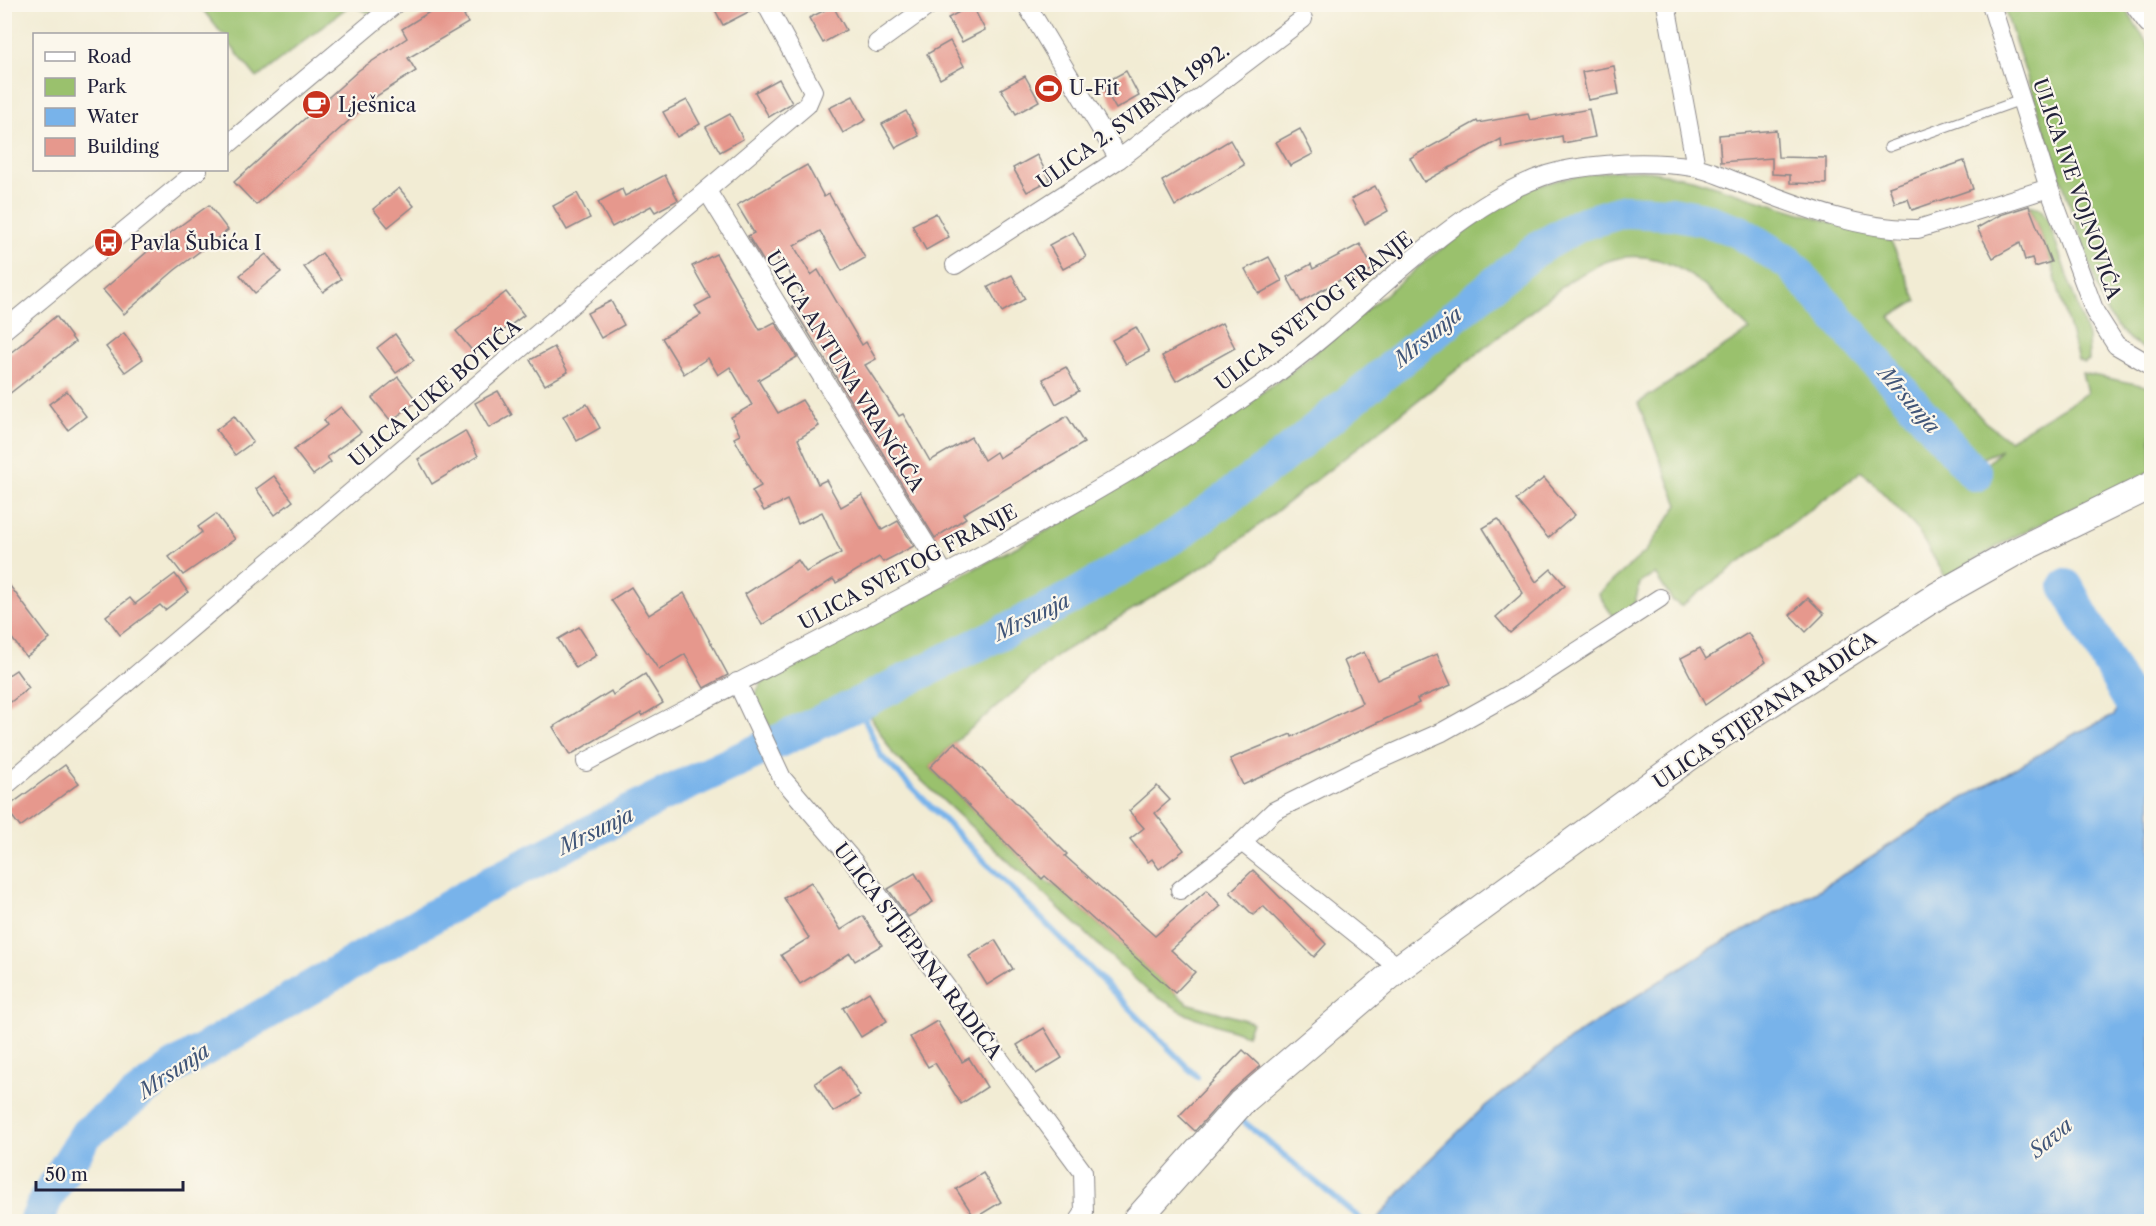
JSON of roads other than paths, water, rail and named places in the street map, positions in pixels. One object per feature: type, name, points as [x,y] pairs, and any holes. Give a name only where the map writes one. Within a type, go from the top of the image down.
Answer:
[{"type":"main road","points":[[2141,4],[2151,20]]},
{"type":"main road","name":"ULICA STJEPANA RADIĆA","points":[[1135,1221],[1215,1129],[1241,1103],[1399,968],[1707,744],[1937,596],[2007,556],[2151,485]]},
{"type":"street","points":[[228,144],[395,4]]},
{"type":"street","name":"ULICA LUKE BOTIĆA","points":[[4,787],[807,105],[813,91],[766,4]]},
{"type":"street","points":[[877,43],[932,4]]},
{"type":"street","points":[[1026,4],[1119,159]]},
{"type":"street","points":[[1666,4],[1696,167]]},
{"type":"street","name":"ULICA IVE VOJNOVIĆA","points":[[1990,4],[2049,188],[2096,312],[2116,345],[2151,366]]},
{"type":"street","name":"ULICA 2. SVIBNJA 1992.","points":[[955,265],[1119,159],[1303,19]]},
{"type":"street","name":"ULICA SVETOG FRANJE","points":[[586,762],[945,575],[1085,498],[1176,443],[1246,396],[1312,346],[1478,210],[1514,186],[1540,176],[1570,169],[1628,163],[1696,167],[1807,209],[1896,229],[1918,229],[2049,188]]},
{"type":"street","points":[[4,330],[197,171]]},
{"type":"street","name":"ULICA ANTUNA VRANČIĆA","points":[[707,191],[945,575]]},
{"type":"street","points":[[1179,890],[1242,842],[1274,811],[1356,770],[1442,732],[1521,688],[1660,598]]},
{"type":"street","name":"ULICA STJEPANA RADIĆA","points":[[737,682],[782,778],[854,861],[1083,1172],[1084,1213],[1078,1221]]},
{"type":"street","points":[[1242,842],[1399,968]]},
{"type":"lane","points":[[1889,147],[2021,100]]},
{"type":"water","name":"Sava","points":[[2151,672],[2151,1221],[1376,1221],[1423,1166],[1484,1107],[1577,1034],[1710,949],[1819,890],[1957,802],[2076,733],[2114,716],[2123,692]]},
{"type":"waterway","name":"Mrsunja","points":[[36,1222],[46,1199],[87,1133],[174,1067],[483,887],[659,797],[858,704],[1073,597],[1178,534],[1278,460],[1537,249],[1581,224],[1624,211],[1672,213],[1703,219],[1738,231],[1789,263],[1976,475]]},
{"type":"waterway","name":"Mrsunja","points":[[2066,586],[2152,741]]},
{"type":"waterway","points":[[858,704],[881,756],[1197,1077]]},
{"type":"waterway","points":[[1237,1116],[1364,1222]]},
{"type":"place","name":"U-Fit","points":[[1048,88]]},
{"type":"place","name":"Lješnica","points":[[317,105]]},
{"type":"place","name":"Pavla Šubića I","points":[[109,243]]}]
